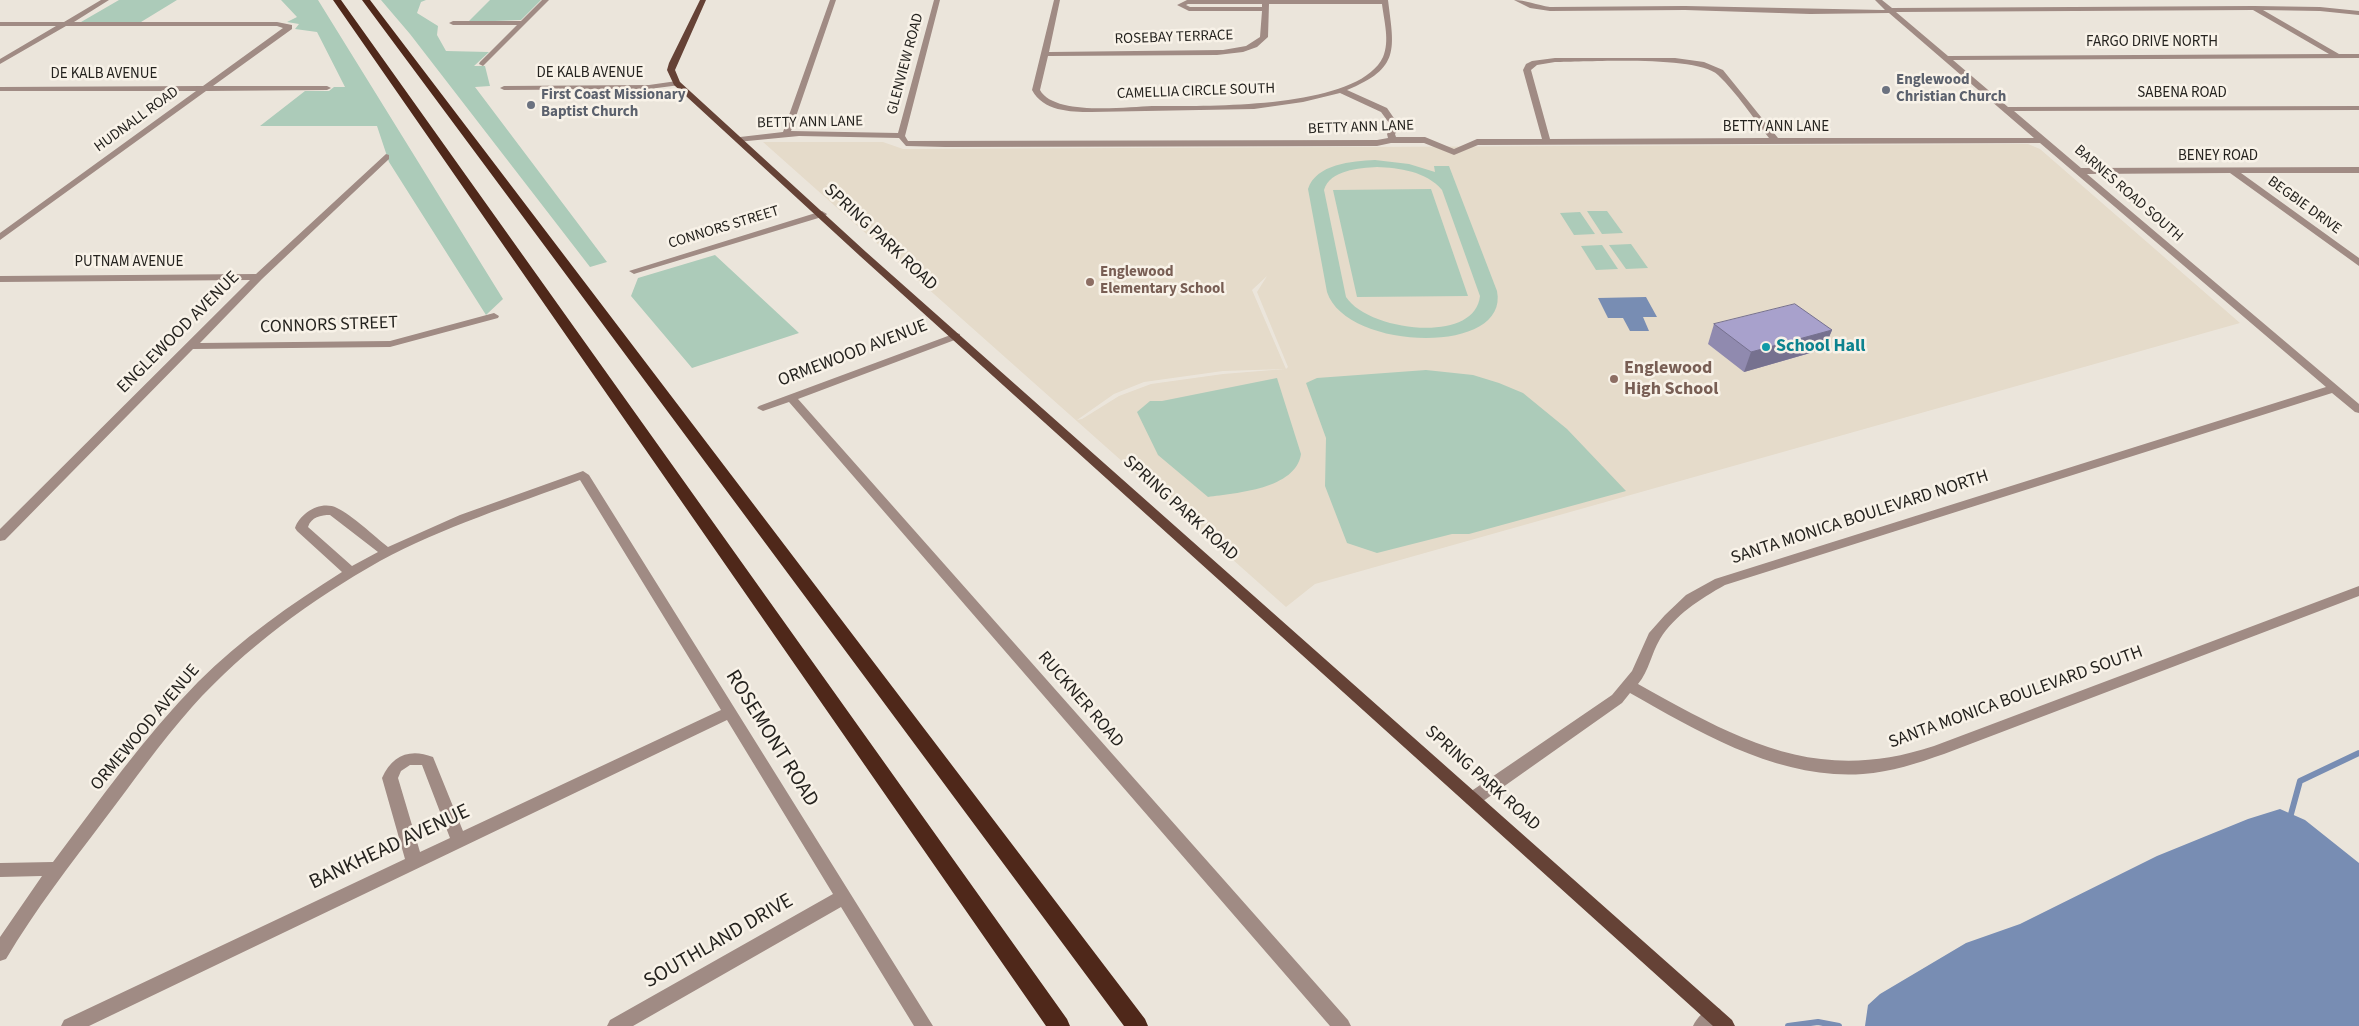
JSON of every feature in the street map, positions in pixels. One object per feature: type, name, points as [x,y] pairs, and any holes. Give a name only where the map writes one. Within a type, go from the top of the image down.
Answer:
[{"type":"highway","points":[[337,0],[1059,1026]]},
{"type":"highway","points":[[366,0],[1137,1026]]},
{"type":"main road","points":[[677,83],[671,70],[673,63],[703,0]]},
{"type":"main road","name":"SPRING PARK ROAD","points":[[677,83],[822,214],[863,254],[1473,800],[1714,1022]]},
{"type":"street","points":[[0,62],[106,0]]},
{"type":"street","points":[[483,64],[546,0]]},
{"type":"street","points":[[786,134],[834,0]]},
{"type":"street","name":"GLENVIEW ROAD","points":[[901,136],[938,0]]},
{"type":"street","points":[[1044,54],[1057,0]]},
{"type":"street","points":[[1517,0],[1532,7],[1550,9],[1695,8],[1796,12],[1890,11],[1898,8],[2253,8],[2320,9],[2359,13]]},
{"type":"street","name":"BARNES ROAD SOUTH","points":[[1878,0],[2332,389],[2359,410]]},
{"type":"street","points":[[1999,0],[2010,8]]},
{"type":"street","points":[[2119,0],[2131,8]]},
{"type":"street","points":[[2238,0],[2338,56]]},
{"type":"street","points":[[1265,6],[1187,2],[1180,5],[1190,9],[1265,6],[1385,1]]},
{"type":"street","name":"CAMELLIA CIRCLE SOUTH","points":[[1044,54],[1036,90],[1039,96],[1050,104],[1082,109],[1230,108],[1285,103],[1341,90],[1367,76],[1385,60],[1390,49],[1385,1]]},
{"type":"street","name":"ROSEBAY TERRACE","points":[[1044,54],[1234,52],[1260,42],[1264,37],[1265,6]]},
{"type":"street","points":[[453,23],[522,23]]},
{"type":"street","points":[[0,24],[64,24]]},
{"type":"street","name":"HUDNALL ROAD","points":[[0,237],[287,29],[287,25],[277,24],[64,24]]},
{"type":"street","name":"FARGO DRIVE NORTH","points":[[1946,58],[2359,56]]},
{"type":"street","points":[[1547,142],[1527,70],[1529,66],[1535,63],[1555,60],[1675,60],[1701,64],[1720,72],[1776,142]]},
{"type":"street","name":"DE KALB AVENUE","points":[[504,88],[649,87],[677,83]]},
{"type":"street","name":"DE KALB AVENUE","points":[[0,90],[327,88]]},
{"type":"street","points":[[1341,90],[1375,104],[1384,110],[1396,127],[1391,134],[1393,140]]},
{"type":"street","name":"SABENA ROAD","points":[[2005,109],[2359,108]]},
{"type":"street","name":"BETTY ANN LANE","points":[[740,140],[764,135],[786,134],[901,136],[906,143],[945,144],[1377,143],[1393,140],[1425,140],[1454,152],[1477,142],[2042,140]]},
{"type":"street","name":"ENGLEWOOD AVENUE","points":[[0,537],[259,277],[386,157]]},
{"type":"street","name":"BENEY ROAD","points":[[2078,171],[2359,170]]},
{"type":"street","name":"BEGBIE DRIVE","points":[[2233,171],[2359,262]]},
{"type":"street","name":"CONNORS STREET","points":[[634,271],[822,214]]},
{"type":"street","name":"PUTNAM AVENUE","points":[[0,279],[259,277]]},
{"type":"street","name":"CONNORS STREET","points":[[192,346],[390,344],[494,316]]},
{"type":"street","name":"ORMEWOOD AVENUE","points":[[763,408],[956,336]]},
{"type":"street","name":"SANTA MONICA BOULEVARD NORTH","points":[[1473,800],[1617,699],[1638,674],[1654,636],[1692,598],[1720,582],[2332,389]]},
{"type":"street","name":"RUCKNER ROAD","points":[[791,398],[1342,1026]]},
{"type":"street","name":"ORMEWOOD AVENUE","points":[[0,953],[56,869],[157,738],[216,674],[254,639],[351,572],[388,553],[464,519],[583,475]]},
{"type":"street","name":"ROSEMONT ROAD","points":[[583,475],[924,1026]]},
{"type":"street","points":[[351,572],[301,528],[302,521],[312,514],[325,511],[334,512],[388,553]]},
{"type":"street","name":"SANTA MONICA BOULEVARD SOUTH","points":[[1629,686],[1708,729],[1790,760],[1817,765],[1860,768],[1897,764],[1939,750],[2359,590]]},
{"type":"street","name":"BANKHEAD AVENUE","points":[[70,1026],[730,712]]},
{"type":"street","points":[[414,861],[390,778],[393,768],[405,760],[419,757],[428,761],[460,840]]},
{"type":"street","points":[[0,870],[56,869]]},
{"type":"street","name":"SOUTHLAND DRIVE","points":[[616,1026],[844,897]]},
{"type":"shaded area","name":"Englewood High School","points":[[763,142],[883,142],[903,149],[2028,144],[2040,149],[2240,323],[1315,584],[1286,607]],"holes":[[[1267,276],[1257,292],[1288,367],[1286,369],[1252,290]],[[1285,369],[1223,374],[1151,384],[1119,396],[1082,419],[1077,420],[1114,394],[1144,382],[1223,371]]]},
{"type":"green space","points":[[119,0],[177,0],[141,22],[81,22]]},
{"type":"green space","points":[[281,0],[318,0],[503,299],[486,315],[389,162],[377,126],[260,126],[305,91],[329,91],[334,87],[345,87],[317,32],[295,29],[299,24],[287,22],[297,17]]},
{"type":"green space","points":[[381,0],[426,0],[421,2],[417,13],[438,26],[437,35],[446,51],[489,52],[474,66],[485,66],[490,86],[475,87],[607,262],[590,267],[410,34]]},
{"type":"green space","points":[[490,0],[541,0],[521,20],[468,22]]},
{"type":"green space","points":[[1375,160],[1409,164],[1435,172],[1434,166],[1449,166],[1497,291],[1494,312],[1479,327],[1454,335],[1424,338],[1393,335],[1363,326],[1340,312],[1327,292],[1308,189],[1312,181],[1327,169],[1346,163]],"holes":[[[1385,167],[1420,175],[1436,184],[1442,190],[1480,296],[1474,312],[1460,322],[1441,327],[1419,328],[1397,325],[1358,309],[1346,297],[1324,190],[1332,178],[1346,171]]]},
{"type":"green space","points":[[1431,189],[1468,296],[1357,297],[1333,190]]},
{"type":"green space","points":[[1587,211],[1607,211],[1623,233],[1602,234]]},
{"type":"green space","points":[[1580,212],[1595,234],[1574,235],[1560,213]]},
{"type":"green space","points":[[1631,244],[1648,268],[1626,269],[1609,245]]},
{"type":"green space","points":[[1602,245],[1618,269],[1596,270],[1581,246]]},
{"type":"green space","points":[[715,255],[799,333],[692,368],[631,296],[638,278]]},
{"type":"green space","points":[[1426,370],[1473,375],[1523,393],[1567,429],[1626,491],[1469,534],[1452,534],[1377,553],[1347,543],[1325,486],[1326,438],[1306,383],[1317,378]]},
{"type":"green space","points":[[1277,378],[1301,454],[1297,466],[1288,475],[1277,482],[1248,491],[1208,497],[1158,455],[1137,412],[1150,401],[1162,401]]},
{"type":"water","points":[[1646,297],[1657,317],[1643,317],[1649,331],[1630,331],[1623,318],[1608,318],[1598,298]]},
{"type":"water","points":[[2280,809],[2305,820],[2359,863],[2359,1026],[1865,1026],[1868,1005],[1880,994],[1966,943],[2020,924],[2157,856],[2248,819]]},
{"type":"building","points":[[1795,304],[1832,330],[1751,352],[1714,324]]},
{"type":"waterway","points":[[2291,814],[2300,781],[2359,753]]},
{"type":"waterway","points":[[1788,1026],[1818,1022],[1839,1026]]},
{"type":"place","name":"Englewood Christian Church","points":[[1886,90]]},
{"type":"place","name":"First Coast Missionary Baptist Church","points":[[531,105]]},
{"type":"place","name":"Englewood Elementary School","points":[[1090,282]]},
{"type":"place","name":"School Hall","points":[[1766,347]]},
{"type":"place","name":"Englewood High School","points":[[1614,379]]}]
